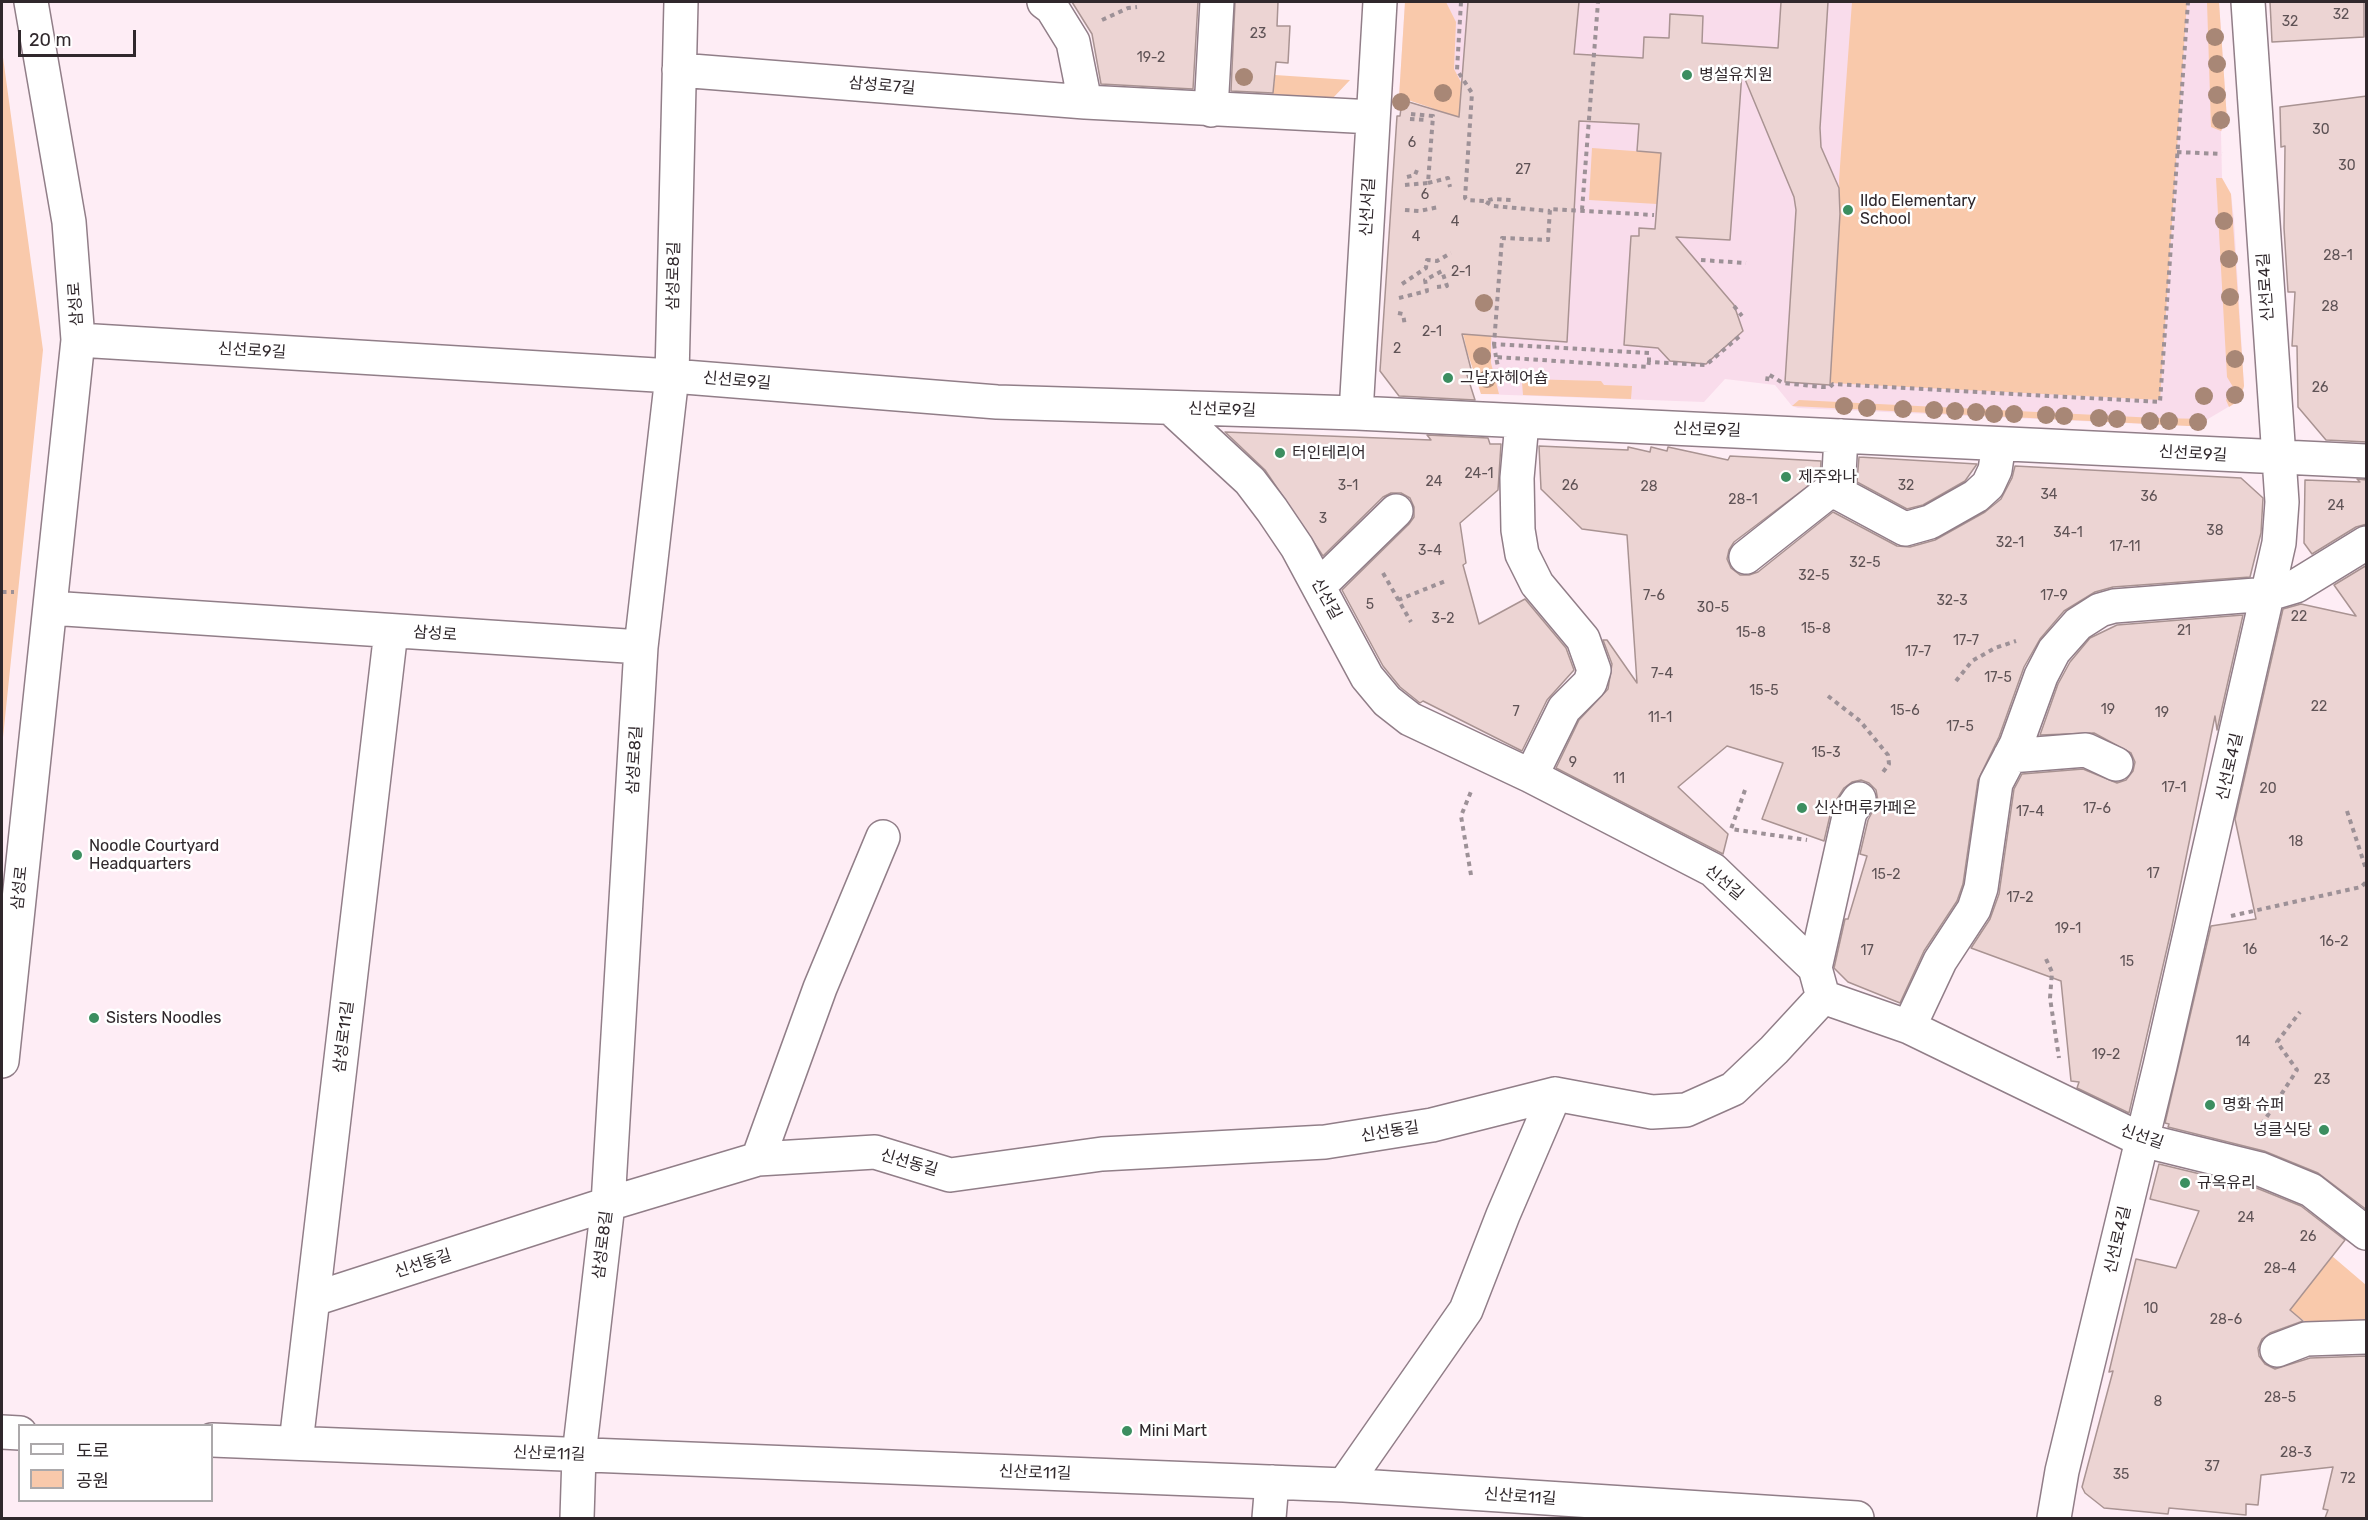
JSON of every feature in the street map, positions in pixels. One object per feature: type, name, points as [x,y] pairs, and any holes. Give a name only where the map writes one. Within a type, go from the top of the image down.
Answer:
[{"type":"street","name":"삼성로","points":[[2,1061],[78,340],[69,222],[31,2]]},
{"type":"street","name":"삼성로8길","points":[[576,1518],[579,1455],[608,1204],[641,647],[672,376],[681,2]]},
{"type":"street","points":[[1044,2],[1052,8],[1073,42],[1085,102]]},
{"type":"street","points":[[1211,110],[1217,2]]},
{"type":"street","name":"신선서길","points":[[1356,413],[1380,2]]},
{"type":"street","name":"신선로4길","points":[[2054,1518],[2062,1472],[2193,925],[2279,543],[2282,502],[2248,2]]},
{"type":"street","name":"삼성로7길","points":[[679,70],[1085,102],[1373,117]]},
{"type":"street","name":"신선로9길","points":[[78,340],[672,376],[997,402],[1356,413],[2367,461]]},
{"type":"street","name":"신선길","points":[[1170,408],[1250,481],[1298,547],[1367,677],[1388,701],[1410,720],[1531,776],[1713,870],[1819,983],[2057,1101],[2142,1140],[2242,1164],[2311,1190],[2367,1233]]},
{"type":"street","points":[[1522,422],[1517,486],[1518,530],[1522,554],[1537,584],[1583,639],[1594,670],[1590,683],[1564,709],[1531,776]]},
{"type":"street","points":[[1838,493],[1841,436]]},
{"type":"street","points":[[1746,557],[1827,493],[1838,493],[1892,523],[1905,529],[1914,529],[1954,510],[1988,485],[1995,470],[1999,444]]},
{"type":"street","points":[[1319,586],[1396,510]]},
{"type":"street","points":[[1909,1027],[1940,961],[1974,909],[1981,888],[1996,783],[2010,756],[2049,659],[2078,624],[2100,610],[2114,606],[2269,594],[2296,585],[2367,543]]},
{"type":"street","name":"삼성로","points":[[50,608],[641,647]]},
{"type":"street","name":"삼성로11길","points":[[296,1443],[391,631]]},
{"type":"street","points":[[2010,756],[2080,750],[2091,751],[2116,764]]},
{"type":"street","points":[[1819,983],[1850,812],[1859,800]]},
{"type":"street","points":[[758,1159],[820,988],[883,837]]},
{"type":"street","name":"신선동길","points":[[314,1299],[608,1204],[758,1159],[875,1152],[950,1175],[1102,1154],[1326,1142],[1432,1125],[1555,1094],[1652,1112],[1686,1110],[1733,1089],[1774,1050],[1819,983]]},
{"type":"street","points":[[1344,1485],[1466,1310],[1503,1215],[1555,1094]]},
{"type":"street","points":[[2277,1350],[2306,1340],[2367,1337]]},
{"type":"street","points":[[2,1432],[18,1433]]},
{"type":"street","name":"신산로11길","points":[[213,1440],[1344,1485],[1857,1518]]},
{"type":"street","points":[[1269,1518],[1272,1482]]},
{"type":"path","points":[[1461,2],[1457,70],[1472,93],[1465,198],[1485,201],[1511,200]]},
{"type":"path","points":[[1581,210],[1598,2]]},
{"type":"path","points":[[1767,381],[1768,374],[1783,383],[1822,387],[1830,387],[1833,384],[2160,402],[2188,2]]},
{"type":"path","points":[[1427,120],[1409,119],[1409,114],[1433,116],[1428,183]]},
{"type":"path","points":[[2177,152],[2225,154]]},
{"type":"path","points":[[1369,182],[1416,186],[1448,178],[1450,187]]},
{"type":"path","points":[[1485,201],[1493,206],[1654,215]]},
{"type":"path","points":[[1427,210],[1439,207]]},
{"type":"path","points":[[1502,388],[1494,344],[1502,238],[1548,240],[1550,210]]},
{"type":"path","points":[[1393,289],[1426,268],[1426,260],[1437,261],[1452,254]]},
{"type":"path","points":[[1701,260],[1746,263]]},
{"type":"path","points":[[1425,280],[1442,271],[1447,286],[1437,287]]},
{"type":"path","points":[[1734,306],[1742,316]]},
{"type":"path","points":[[1649,362],[1706,366],[1741,335]]},
{"type":"path","points":[[1494,344],[1649,353],[1649,362],[1648,367],[1496,357]]},
{"type":"path","points":[[1382,572],[1411,622]]},
{"type":"path","points":[[1398,600],[1448,580]]},
{"type":"path","points":[[1956,681],[1972,662],[1983,655],[2009,642],[2025,639]]},
{"type":"path","points":[[1828,696],[1860,721],[1888,755],[1889,764],[1859,800]]},
{"type":"path","points":[[1745,790],[1731,829],[1809,840]]},
{"type":"path","points":[[1463,810],[1461,816],[1471,875]]},
{"type":"path","points":[[2347,811],[2367,869]]},
{"type":"path","points":[[2193,925],[2361,887],[2366,883]]},
{"type":"path","points":[[2046,959],[2052,972],[2050,998],[2060,1064],[2057,1101]]},
{"type":"path","points":[[2242,1164],[2254,1136],[2297,1070],[2277,1042],[2301,1012]]},
{"type":"shaded area","name":"Ildo Elementary School","points":[[1405,2],[2219,2],[2227,120],[2221,132],[2222,178],[2231,194],[2234,220],[2244,386],[2240,400],[2208,419],[2203,426],[2189,426],[1798,408],[1792,406],[1775,385],[1725,379],[1704,402],[1481,394],[1467,351],[1447,117],[1432,108],[1399,97]]},
{"type":"green space","points":[[1405,2],[1446,2],[1456,22],[1454,69],[1463,86],[1463,170],[1447,117],[1432,108],[1399,97]]},
{"type":"green space","points":[[1852,2],[2187,2],[2160,400],[1830,383],[1840,214],[1839,180]]},
{"type":"green space","points":[[2207,2],[2219,2],[2227,120],[2221,131],[2211,127]]},
{"type":"green space","points":[[2,50],[43,350],[2,747]]},
{"type":"green space","points":[[1275,75],[1350,80],[1332,99],[1273,95]]},
{"type":"green space","points":[[1592,148],[1661,153],[1657,204],[1589,200]]},
{"type":"green space","points":[[2216,178],[2222,178],[2231,194],[2244,386],[2240,400],[2229,407],[2226,400],[2233,387],[2227,377]]},
{"type":"green space","points":[[1498,230],[1491,363],[1499,394],[1481,394],[1467,351],[1455,296]]},
{"type":"green space","points":[[1525,379],[1601,381],[1604,385],[1632,386],[1631,399],[1523,395],[1522,382]]},
{"type":"green space","points":[[1799,400],[2207,419],[2203,426],[2189,426],[1792,406]]},
{"type":"green space","points":[[2332,1256],[2366,1285],[2366,1325],[2314,1328],[2288,1309]]},
{"type":"building","points":[[1072,2],[1198,2],[1193,89],[1101,84],[1092,34]]},
{"type":"building","points":[[1235,2],[1278,2],[1277,26],[1290,26],[1288,63],[1276,62],[1273,93],[1231,91]]},
{"type":"building","points":[[1468,2],[1579,2],[1574,54],[1643,58],[1644,37],[1669,38],[1670,14],[1703,16],[1702,43],[1778,48],[1781,2],[1828,2],[1820,128],[1821,147],[1839,188],[1840,214],[1830,385],[1785,382],[1796,210],[1794,197],[1742,72],[1730,240],[1676,237],[1734,305],[1743,331],[1706,364],[1670,361],[1658,348],[1624,345],[1631,236],[1639,236],[1639,228],[1655,229],[1661,153],[1637,151],[1639,124],[1579,121],[1567,342],[1462,334],[1472,373],[1467,375],[1475,400],[1399,396],[1380,371],[1397,116],[1400,116],[1402,100],[1459,117]]},
{"type":"building","points":[[2270,2],[2364,2],[2364,37],[2272,42]]},
{"type":"building","points":[[2367,96],[2367,442],[2326,440],[2298,407],[2297,346],[2292,346],[2295,292],[2288,292],[2284,228],[2285,146],[2281,147],[2280,107]]},
{"type":"building","points":[[1225,432],[1431,440],[1427,435],[1488,438],[1490,444],[1501,444],[1498,490],[1460,523],[1466,563],[1463,565],[1479,624],[1525,599],[1566,648],[1574,670],[1547,700],[1522,751],[1423,701],[1420,703],[1400,687],[1383,666],[1342,590],[1409,524],[1414,517],[1414,507],[1410,498],[1401,493],[1391,493],[1383,497],[1323,556],[1265,470]]},
{"type":"building","points":[[1539,446],[1628,450],[1628,447],[1650,452],[1651,447],[1667,451],[1668,447],[1728,460],[1730,456],[1821,461],[1820,477],[1734,542],[1727,559],[1731,568],[1740,575],[1758,572],[1833,512],[1897,546],[1910,547],[1935,540],[1985,512],[2001,499],[2012,478],[2015,466],[2241,478],[2263,498],[2261,533],[2250,577],[2113,587],[2095,592],[2064,611],[2040,639],[2024,667],[1999,737],[1978,780],[1963,884],[1957,901],[1924,951],[1900,1003],[1848,982],[1834,968],[1845,919],[1848,919],[1867,856],[1860,854],[1868,820],[1878,801],[1876,790],[1869,783],[1861,780],[1852,782],[1844,788],[1832,807],[1824,841],[1762,819],[1783,763],[1727,746],[1678,787],[1728,834],[1723,854],[1556,768],[1579,720],[1608,689],[1612,664],[1603,640],[1607,640],[1637,683],[1627,535],[1582,529],[1541,489]]},
{"type":"building","points":[[1859,457],[1977,464],[1965,481],[1923,505],[1907,509],[1857,482]]},
{"type":"building","points":[[2357,479],[2367,480],[2367,524],[2356,527],[2312,554],[2304,543],[2305,480],[2360,482]]},
{"type":"building","points":[[2367,565],[2367,1210],[2318,1173],[2264,1151],[2168,1127],[2169,1124],[2165,1123],[2211,926],[2256,919],[2235,819],[2283,609],[2301,604],[2356,616],[2334,585]]},
{"type":"building","points":[[2243,615],[2217,730],[2215,716],[2171,931],[2129,1113],[2077,1088],[2079,1082],[2071,1081],[2061,981],[1971,948],[1990,919],[1999,894],[2014,789],[2022,774],[2083,769],[2117,783],[2126,780],[2133,771],[2135,762],[2131,753],[2094,733],[2040,735],[2058,684],[2070,662],[2090,638],[2117,625]]},
{"type":"building","points":[[2159,1164],[2254,1187],[2301,1206],[2345,1240],[2290,1310],[2303,1321],[2270,1333],[2262,1339],[2258,1348],[2259,1356],[2265,1364],[2275,1369],[2310,1358],[2367,1356],[2367,1518],[2325,1518],[2328,1510],[2323,1509],[2333,1467],[2261,1475],[2258,1505],[2246,1504],[2246,1515],[2169,1508],[2168,1514],[2104,1508],[2085,1493],[2082,1487],[2113,1371],[2109,1372],[2136,1259],[2176,1268],[2199,1211],[2150,1199]]},
{"type":"place","name":"병설유치원","points":[[1687,75]]},
{"type":"place","name":"Ildo Elementary School","points":[[1848,210]]},
{"type":"place","name":"그남자헤어숍","points":[[1448,378]]},
{"type":"place","name":"터인테리어","points":[[1280,453]]},
{"type":"place","name":"제주와나","points":[[1786,477]]},
{"type":"place","name":"신산머루카페온","points":[[1802,808]]},
{"type":"place","name":"Noodle Courtyard Headquarters","points":[[77,855]]},
{"type":"place","name":"Sisters Noodles","points":[[94,1018]]},
{"type":"place","name":"명화 슈퍼","points":[[2210,1105]]},
{"type":"place","name":"넝클식당","points":[[2324,1130]]},
{"type":"place","name":"규옥유리","points":[[2185,1183]]},
{"type":"place","name":"Mini Mart","points":[[1127,1431]]}]
